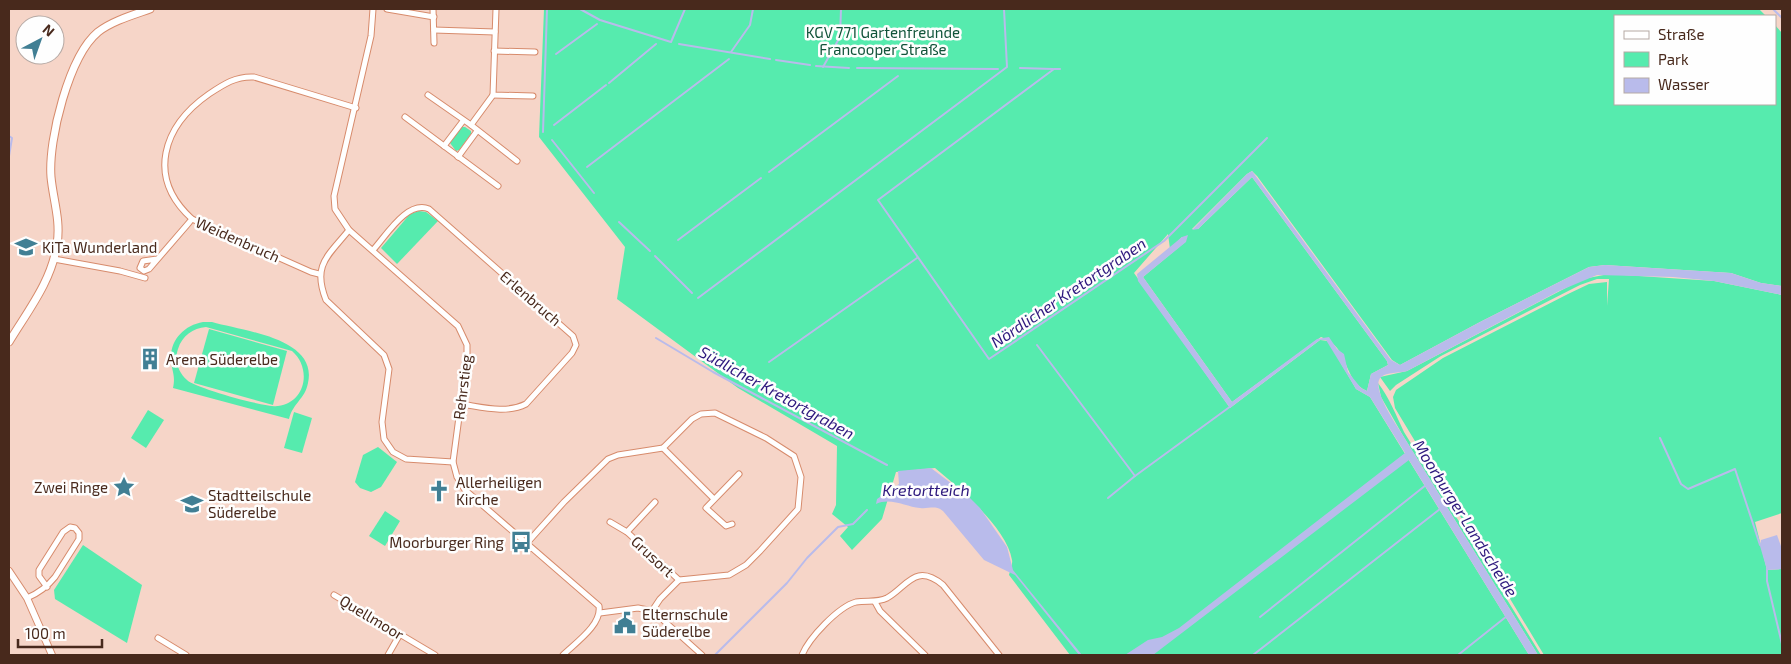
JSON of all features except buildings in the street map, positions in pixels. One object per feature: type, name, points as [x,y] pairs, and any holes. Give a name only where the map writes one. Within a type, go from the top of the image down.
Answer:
[{"type":"main road","points":[[9,342],[38,294],[54,259],[58,234],[51,178],[52,146],[56,119],[82,52],[90,39],[110,25],[150,9]]},
{"type":"street","name":"Rehrstieg","points":[[373,9],[372,36],[334,196],[335,208],[349,230],[458,326],[464,336],[467,357],[453,462],[457,477],[465,490],[595,600],[599,606],[600,613]]},
{"type":"street","points":[[387,9],[434,17]]},
{"type":"street","points":[[433,9],[434,43]]},
{"type":"street","points":[[471,125],[493,95],[496,9]]},
{"type":"street","points":[[434,30],[495,32]]},
{"type":"street","points":[[494,51],[535,52]]},
{"type":"street","name":"Weidenbruch","points":[[319,274],[192,219],[177,205],[170,192],[165,171],[165,157],[171,136],[183,116],[192,106],[226,82],[243,76],[254,77],[356,108]]},
{"type":"street","points":[[428,95],[471,125],[517,161]]},
{"type":"street","points":[[493,95],[534,96]]},
{"type":"street","points":[[405,117],[498,186]]},
{"type":"street","points":[[444,146],[463,121]]},
{"type":"street","points":[[458,157],[477,131]]},
{"type":"street","name":"Erlenbruch","points":[[373,250],[409,211],[420,207],[430,209],[573,336],[576,345],[572,353],[526,404],[501,409],[461,404]]},
{"type":"street","points":[[157,259],[192,219]]},
{"type":"street","points":[[349,230],[325,259],[319,274],[326,300],[384,355],[389,369],[382,422],[384,439],[393,452],[406,459],[453,462]]},
{"type":"street","points":[[54,259],[120,271],[145,278]]},
{"type":"street","points":[[527,543],[564,502],[608,459],[618,455],[664,448],[692,419],[701,414],[715,413],[766,438],[794,456],[801,476],[798,509],[746,565],[730,576],[679,580],[660,599],[652,611]]},
{"type":"street","points":[[664,448],[714,499]]},
{"type":"street","points":[[732,524],[726,526],[706,508],[739,474]]},
{"type":"street","points":[[627,532],[655,502]]},
{"type":"street","name":"Grusort","points":[[610,522],[627,532],[679,580]]},
{"type":"street","points":[[27,598],[46,587],[55,577],[79,539],[79,533],[76,528],[70,528],[63,532],[39,570],[38,576],[46,587]]},
{"type":"street","points":[[9,571],[27,598],[52,655]]},
{"type":"street","points":[[802,655],[810,642],[842,609],[859,602],[875,602],[888,597],[912,578],[934,580],[948,591],[998,655]]},
{"type":"street","name":"Quellmoor","points":[[334,595],[435,655]]},
{"type":"street","points":[[875,602],[880,611],[925,655]]},
{"type":"street","points":[[563,655],[594,624],[600,613],[638,608],[652,611],[664,619],[702,655]]},
{"type":"street","points":[[388,655],[400,634]]},
{"type":"street","points":[[158,638],[186,655]]},
{"type":"green space","name":"KGV 771 Gartenfreunde Francooper Straße","points":[[544,9],[1759,9],[1765,15],[1614,15],[1614,105],[1776,105],[1776,26],[1782,33],[1782,286],[1761,283],[1731,273],[1605,265],[1589,267],[1400,365],[1392,360],[1252,171],[1192,229],[1198,229],[1252,177],[1387,361],[1388,365],[1371,374],[1367,391],[1353,379],[1337,348],[1330,341],[1321,337],[1232,402],[1143,277],[1185,242],[1182,237],[1170,249],[1168,234],[1134,273],[1230,408],[1320,340],[1328,341],[1356,389],[1370,397],[1529,655],[1070,655],[1009,575],[1012,560],[1008,548],[992,522],[981,509],[935,468],[896,472],[882,519],[852,550],[840,536],[848,527],[832,514],[836,505],[837,446],[738,388],[617,299],[625,247],[539,137]]},
{"type":"green space","points":[[462,127],[471,131],[471,134],[459,150],[456,151],[450,143]]},
{"type":"green space","points":[[419,211],[426,212],[438,221],[397,264],[381,248],[410,214]]},
{"type":"green space","points":[[1609,274],[1714,281],[1782,295],[1782,513],[1755,522],[1767,570],[1782,569],[1782,655],[1544,655],[1395,408],[1393,397],[1396,390],[1443,358],[1568,294],[1589,284],[1607,282],[1607,306],[1609,279],[1597,279],[1580,285],[1441,356],[1396,385],[1390,391],[1380,377],[1407,371],[1583,279]]},
{"type":"green space","points":[[212,322],[259,333],[290,346],[302,356],[308,368],[308,383],[289,419],[173,388],[174,379],[171,357],[173,344],[180,334],[196,324]],"holes":[[[206,327],[292,351],[302,366],[303,384],[295,399],[278,406],[246,401],[203,388],[187,380],[181,373],[177,362],[178,349],[185,337],[192,331]]]},
{"type":"green space","points":[[209,329],[287,351],[273,405],[194,383]]},
{"type":"green space","points":[[1378,383],[1389,400],[1404,432],[1541,655],[1538,655],[1402,434],[1381,397]]},
{"type":"green space","points":[[148,410],[164,420],[146,448],[131,438]]},
{"type":"green space","points":[[294,412],[312,418],[302,453],[284,448]]},
{"type":"green space","points":[[378,447],[397,462],[381,487],[371,492],[360,488],[355,482],[363,455]]},
{"type":"green space","points":[[385,511],[400,521],[385,546],[369,536]]},
{"type":"green space","points":[[83,545],[142,585],[127,643],[55,599],[54,590]]},
{"type":"water","points":[[1252,171],[1391,360],[1400,365],[1589,267],[1605,265],[1731,273],[1761,283],[1782,286],[1782,295],[1714,281],[1673,277],[1597,275],[1559,291],[1407,371],[1390,373],[1381,377],[1378,382],[1379,389],[1390,414],[1538,655],[1529,655],[1409,460],[1153,655],[1125,655],[1148,640],[1162,637],[1179,628],[1405,453],[1370,397],[1356,389],[1326,340],[1320,340],[1230,408],[1138,281],[1137,274],[1182,237],[1188,235],[1186,242],[1143,277],[1232,402],[1317,339],[1329,337],[1337,349],[1344,354],[1348,372],[1361,388],[1367,391],[1371,374],[1388,365],[1387,361],[1252,177],[1198,229],[1192,230]]},
{"type":"water","name":"Kretortteich","points":[[931,468],[968,496],[980,508],[1007,547],[1013,570],[1082,655],[1079,655],[1015,575],[984,560],[943,511],[938,508],[920,508],[893,502],[876,504],[877,499],[899,484],[898,471]]},
{"type":"water","points":[[1777,535],[1782,549],[1782,569],[1767,570],[1760,546],[1761,540]]},
{"type":"waterway","points":[[543,132],[547,9]]},
{"type":"waterway","points":[[580,9],[600,20],[671,42],[685,9]]},
{"type":"waterway","points":[[731,52],[750,25],[753,9]]},
{"type":"waterway","points":[[823,67],[840,37],[841,9]]},
{"type":"waterway","points":[[698,298],[1007,67],[1004,9]]},
{"type":"waterway","points":[[1773,9],[1782,18]]},
{"type":"waterway","points":[[556,54],[597,24]]},
{"type":"waterway","points":[[609,83],[656,44]]},
{"type":"waterway","points":[[679,44],[770,59]]},
{"type":"waterway","points":[[587,167],[729,59]]},
{"type":"waterway","points":[[776,60],[810,65]]},
{"type":"waterway","points":[[816,66],[849,68]]},
{"type":"waterway","points":[[857,68],[998,69]]},
{"type":"waterway","points":[[1020,68],[1053,69]]},
{"type":"waterway","name":"Nördlicher Kretortgraben","points":[[1060,69],[1054,69],[878,200],[989,359],[1164,241],[1267,138]]},
{"type":"waterway","points":[[769,172],[898,76]]},
{"type":"waterway","points":[[554,125],[606,85]]},
{"type":"waterway","points":[[9,136],[12,138],[9,156]]},
{"type":"waterway","points":[[552,140],[594,193]]},
{"type":"waterway","points":[[678,240],[761,178]]},
{"type":"waterway","points":[[619,222],[650,251]]},
{"type":"waterway","points":[[655,256],[692,293]]},
{"type":"waterway","points":[[769,362],[917,258]]},
{"type":"waterway","name":"Südlicher Kretortgraben","points":[[656,338],[713,372],[887,465]]},
{"type":"waterway","points":[[1037,345],[1135,476],[1231,406]]},
{"type":"waterway","points":[[1660,438],[1681,484],[1688,489],[1735,469],[1760,545]]},
{"type":"waterway","points":[[1108,498],[1135,476]]},
{"type":"waterway","name":"Moorburger Landscheide","points":[[1260,617],[1426,485]]},
{"type":"waterway","name":"Moorburger Landscheide","points":[[1253,655],[1440,509]]},
{"type":"waterway","points":[[715,655],[787,583],[807,558],[838,527],[853,524],[867,510]]},
{"type":"waterway","points":[[1767,569],[1767,581],[1782,644]]},
{"type":"waterway","points":[[1458,655],[1507,616]]},
{"type":"place","name":"KiTa Wunderland","points":[[26,247]]},
{"type":"place","name":"Arena Süderelbe","points":[[150,359]]},
{"type":"place","name":"Zwei Ringe","points":[[124,487]]},
{"type":"place","name":"Allerheiligen Kirche","points":[[439,491]]},
{"type":"place","name":"Stadtteilschule Süderelbe","points":[[192,504]]},
{"type":"place","name":"Moorburger Ring","points":[[521,542]]},
{"type":"place","name":"Elternschule Süderelbe","points":[[625,623]]}]
